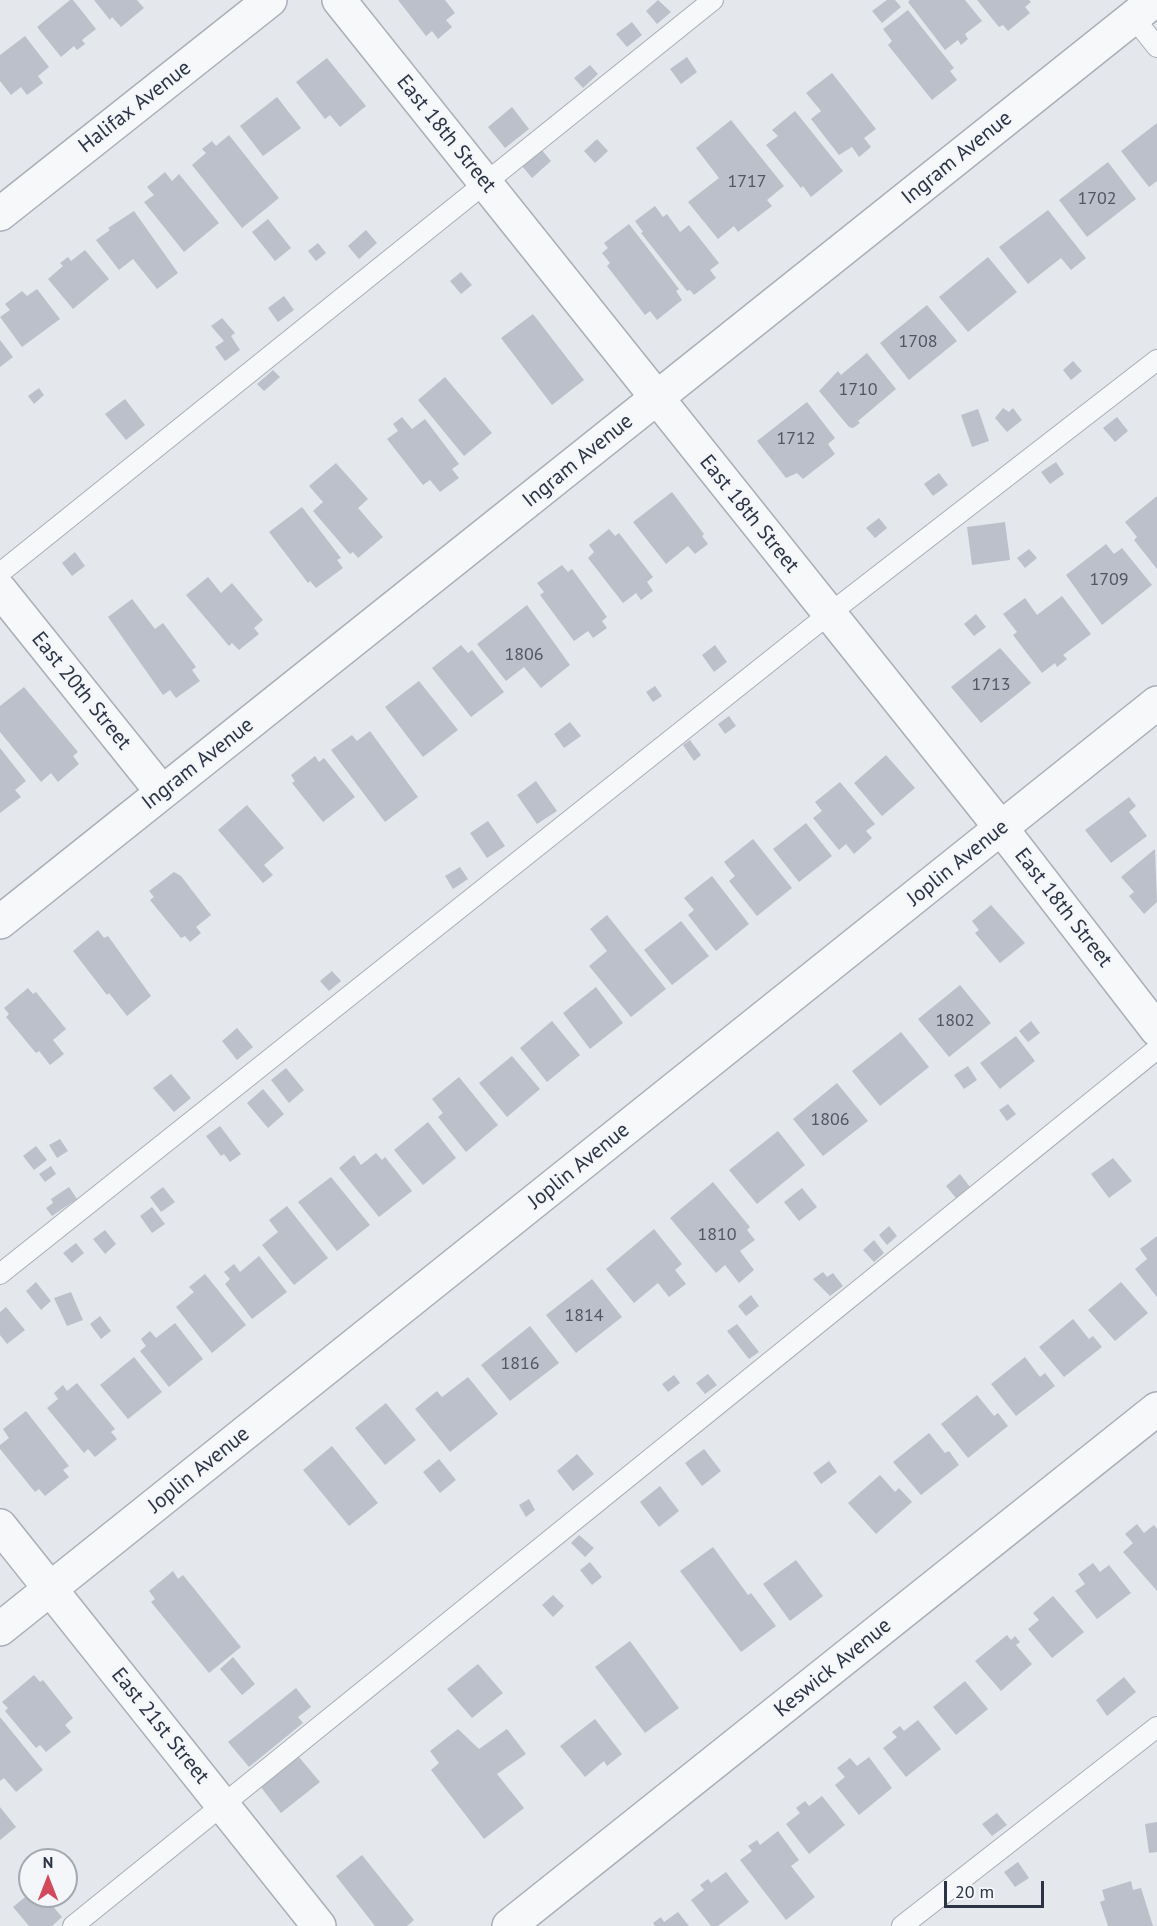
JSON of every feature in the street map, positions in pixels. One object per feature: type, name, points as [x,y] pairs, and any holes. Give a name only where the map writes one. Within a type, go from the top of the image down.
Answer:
[{"type":"street","name":"Halifax Avenue","points":[[0,214],[270,0]]},
{"type":"street","name":"East 18th Street","points":[[339,0],[1001,828],[1157,1030]]},
{"type":"street","name":"Ingram Avenue","points":[[0,922],[1147,5]]},
{"type":"street","name":"East 20th Street","points":[[0,590],[162,792]]},
{"type":"street","name":"Joplin Avenue","points":[[0,1629],[1156,706]]},
{"type":"street","name":"Keswick Avenue","points":[[509,1926],[1157,1409]]},
{"type":"street","name":"East 21st Street","points":[[0,1526],[319,1926]]},
{"type":"lane","points":[[0,573],[713,0]]},
{"type":"lane","points":[[1147,5],[1157,47]]},
{"type":"lane","points":[[0,1274],[829,614],[1157,360]]},
{"type":"lane","points":[[73,1926],[1157,1049]]},
{"type":"lane","points":[[902,1926],[1157,1728]]},
{"type":"building","points":[[70,0],[73,0],[96,29],[82,40],[85,44],[77,50],[74,46],[61,57],[37,27]]},
{"type":"building","points":[[94,0],[137,0],[144,8],[121,27],[112,17],[110,20]]},
{"type":"building","points":[[398,0],[445,0],[455,13],[446,20],[452,27],[438,39],[432,31],[426,36]]},
{"type":"building","points":[[658,0],[671,12],[657,24],[646,11]]},
{"type":"building","points":[[887,0],[895,0],[901,7],[882,23],[872,11]]},
{"type":"building","points":[[910,0],[965,0],[982,21],[965,34],[968,39],[961,45],[958,40],[945,50],[908,2]]},
{"type":"building","points":[[977,0],[1029,0],[1031,2],[1025,7],[1030,13],[1008,31],[1003,25],[999,27]]},
{"type":"building","points":[[908,10],[954,68],[950,71],[957,80],[932,100],[888,45],[892,41],[883,29]]},
{"type":"building","points":[[632,22],[642,35],[627,47],[616,34]]},
{"type":"building","points":[[25,36],[49,67],[38,76],[43,83],[27,95],[21,87],[11,95],[0,81],[0,55]]},
{"type":"building","points":[[687,57],[697,72],[681,84],[670,69]]},
{"type":"building","points":[[327,58],[366,106],[340,127],[330,115],[325,119],[296,82]]},
{"type":"building","points":[[590,65],[598,74],[583,88],[574,78]]},
{"type":"building","points":[[832,73],[876,129],[864,138],[871,147],[859,157],[852,147],[839,155],[811,119],[821,111],[806,93]]},
{"type":"building","points":[[277,97],[301,128],[263,156],[240,126]]},
{"type":"building","points":[[512,107],[529,129],[505,148],[488,127]]},
{"type":"building","points":[[795,111],[843,171],[811,197],[766,145],[778,136],[772,130]]},
{"type":"building","points":[[731,120],[784,186],[767,200],[772,206],[738,232],[734,226],[718,239],[688,202],[719,178],[696,148]]},
{"type":"building","points":[[1157,123],[1157,181],[1149,187],[1121,151]]},
{"type":"building","points":[[229,135],[279,198],[242,228],[192,165],[206,153],[202,149],[212,141],[216,146]]},
{"type":"building","points":[[597,139],[608,151],[595,163],[584,151]]},
{"type":"building","points":[[541,149],[551,161],[532,178],[522,166]]},
{"type":"building","points":[[1108,162],[1136,199],[1087,237],[1059,200]]},
{"type":"building","points":[[165,172],[172,181],[179,174],[219,223],[184,252],[144,202],[154,195],[147,187]]},
{"type":"building","points":[[655,206],[663,217],[667,214],[680,232],[689,225],[719,263],[710,270],[716,278],[694,295],[690,290],[687,291],[641,233],[643,232],[635,221]]},
{"type":"building","points":[[1048,210],[1086,258],[1071,270],[1061,258],[1028,284],[999,247]]},
{"type":"building","points":[[134,211],[178,273],[157,289],[133,259],[119,270],[96,240],[110,230],[108,228]]},
{"type":"building","points":[[268,219],[291,248],[275,261],[252,232]]},
{"type":"building","points":[[629,224],[679,289],[676,291],[682,300],[657,320],[650,311],[645,315],[607,266],[610,263],[602,253],[608,248],[604,243]]},
{"type":"building","points":[[366,230],[377,243],[359,259],[348,246]]},
{"type":"building","points":[[318,243],[326,253],[316,261],[308,251]]},
{"type":"building","points":[[85,250],[109,279],[73,309],[48,279],[63,266],[60,263],[68,257],[71,261]]},
{"type":"building","points":[[988,257],[1017,292],[968,332],[939,297]]},
{"type":"building","points":[[461,272],[472,285],[461,294],[450,281]]},
{"type":"building","points":[[37,289],[60,319],[22,347],[0,317],[10,310],[5,304],[22,291],[27,296]]},
{"type":"building","points":[[284,296],[294,310],[278,322],[268,308]]},
{"type":"building","points":[[927,305],[957,341],[909,380],[880,343]]},
{"type":"building","points":[[533,314],[584,380],[552,405],[501,338]]},
{"type":"building","points":[[222,318],[235,333],[231,336],[240,350],[225,361],[215,347],[224,341],[211,326]]},
{"type":"building","points":[[0,340],[13,357],[0,367]]},
{"type":"building","points":[[867,353],[896,389],[858,421],[860,423],[853,428],[849,427],[819,391],[838,371],[841,375]]},
{"type":"building","points":[[1073,361],[1082,371],[1071,380],[1063,370]]},
{"type":"building","points":[[273,370],[280,377],[264,391],[257,384]]},
{"type":"building","points":[[445,377],[492,433],[464,456],[418,400]]},
{"type":"building","points":[[39,388],[44,395],[34,404],[28,396]]},
{"type":"building","points":[[125,399],[145,425],[126,440],[105,414]]},
{"type":"building","points":[[807,402],[835,438],[828,444],[835,454],[803,479],[797,473],[786,478],[757,441]]},
{"type":"building","points":[[1003,408],[1009,412],[1013,408],[1022,420],[1007,432],[995,418]]},
{"type":"building","points":[[978,409],[989,441],[972,447],[961,415]]},
{"type":"building","points":[[402,417],[412,429],[425,419],[459,464],[452,469],[459,478],[440,492],[430,480],[423,485],[387,439],[398,431],[393,424]]},
{"type":"building","points":[[1117,417],[1128,431],[1115,442],[1103,428]]},
{"type":"building","points":[[1056,462],[1064,474],[1050,484],[1041,472]]},
{"type":"building","points":[[336,463],[368,499],[358,508],[383,537],[358,558],[353,552],[350,554],[313,511],[323,502],[309,486]]},
{"type":"building","points":[[939,473],[948,485],[933,496],[924,484]]},
{"type":"building","points":[[672,492],[704,534],[702,536],[708,544],[695,554],[688,546],[666,564],[633,522]]},
{"type":"building","points":[[1157,496],[1157,569],[1134,540],[1137,537],[1125,522]]},
{"type":"building","points":[[302,507],[341,558],[337,560],[343,568],[316,588],[310,581],[308,583],[269,532]]},
{"type":"building","points":[[879,518],[887,528],[875,538],[866,528]]},
{"type":"building","points":[[1005,522],[1010,560],[972,565],[967,527]]},
{"type":"building","points":[[609,529],[615,536],[619,533],[653,577],[647,582],[653,591],[641,600],[636,593],[623,603],[588,558],[594,552],[589,545]]},
{"type":"building","points":[[1106,544],[1114,554],[1122,548],[1152,585],[1102,625],[1066,575]]},
{"type":"building","points":[[1029,549],[1037,558],[1025,568],[1017,558]]},
{"type":"building","points":[[75,552],[85,566],[72,576],[62,563]]},
{"type":"building","points":[[562,565],[568,572],[572,569],[607,617],[602,621],[607,628],[593,638],[588,631],[574,641],[540,595],[544,592],[537,583]]},
{"type":"building","points":[[208,577],[221,593],[232,583],[263,620],[254,628],[259,634],[239,650],[232,643],[229,646],[186,595]]},
{"type":"building","points":[[1062,596],[1091,634],[1063,655],[1067,659],[1057,667],[1055,663],[1042,673],[1013,635],[1017,632],[1003,614],[1025,598],[1037,615]]},
{"type":"building","points":[[132,599],[155,629],[163,623],[196,667],[192,670],[200,681],[176,698],[170,690],[163,695],[108,617]]},
{"type":"building","points":[[527,605],[570,665],[541,688],[524,667],[506,681],[477,644]]},
{"type":"building","points":[[976,614],[986,627],[974,636],[964,624]]},
{"type":"building","points":[[461,645],[468,653],[472,650],[504,692],[471,717],[432,668]]},
{"type":"building","points":[[715,645],[727,662],[714,672],[702,655]]},
{"type":"building","points":[[1000,648],[1031,683],[981,723],[951,687]]},
{"type":"building","points":[[419,681],[458,730],[423,757],[385,707]]},
{"type":"building","points":[[655,686],[662,696],[653,702],[646,692]]},
{"type":"building","points":[[24,687],[78,752],[73,756],[79,764],[58,782],[51,773],[41,782],[0,732],[0,706]]},
{"type":"building","points":[[729,716],[736,726],[725,734],[718,724]]},
{"type":"building","points":[[570,722],[581,736],[564,748],[554,734]]},
{"type":"building","points":[[370,731],[418,797],[385,822],[331,750],[352,735],[357,741]]},
{"type":"building","points":[[690,740],[701,755],[694,761],[683,745]]},
{"type":"building","points":[[0,748],[26,781],[15,790],[21,797],[0,813]]},
{"type":"building","points":[[886,755],[915,788],[882,816],[854,783]]},
{"type":"building","points":[[315,756],[319,762],[324,758],[355,797],[323,822],[292,783],[295,781],[291,775]]},
{"type":"building","points":[[536,781],[557,811],[537,824],[517,795]]},
{"type":"building","points":[[840,782],[875,824],[866,831],[872,838],[854,854],[846,844],[839,850],[813,818],[822,811],[815,802]]},
{"type":"building","points":[[1129,797],[1136,806],[1129,812],[1147,836],[1111,863],[1085,830]]},
{"type":"building","points":[[247,805],[284,848],[264,865],[273,875],[263,883],[218,830]]},
{"type":"building","points":[[488,821],[505,846],[487,858],[470,833]]},
{"type":"building","points":[[806,823],[832,856],[799,882],[773,849]]},
{"type":"building","points":[[753,839],[792,888],[757,916],[729,881],[735,876],[724,862]]},
{"type":"building","points":[[1155,849],[1157,902],[1144,914],[1129,896],[1134,892],[1121,877]]},
{"type":"building","points":[[460,867],[468,879],[453,889],[445,876]]},
{"type":"building","points":[[174,872],[181,876],[211,915],[196,927],[201,933],[190,942],[185,936],[181,938],[150,900],[154,897],[149,891]]},
{"type":"building","points":[[712,876],[749,924],[716,951],[688,915],[694,910],[684,898]]},
{"type":"building","points":[[991,905],[1025,943],[1000,963],[975,933],[979,930],[972,921]]},
{"type":"building","points":[[607,915],[666,989],[631,1017],[589,966],[607,951],[590,929]]},
{"type":"building","points":[[681,921],[709,956],[672,985],[644,950]]},
{"type":"building","points":[[98,930],[104,938],[108,936],[151,996],[127,1016],[109,993],[107,995],[73,951]]},
{"type":"building","points":[[332,971],[341,981],[329,991],[320,981]]},
{"type":"building","points":[[960,985],[991,1023],[949,1057],[918,1019]]},
{"type":"building","points":[[596,987],[623,1023],[590,1049],[563,1013]]},
{"type":"building","points":[[28,988],[33,994],[36,992],[66,1029],[53,1040],[64,1054],[50,1065],[39,1051],[36,1053],[6,1017],[9,1014],[4,1008]]},
{"type":"building","points":[[552,1021],[580,1055],[547,1082],[520,1048]]},
{"type":"building","points":[[1031,1021],[1040,1033],[1028,1042],[1019,1031]]},
{"type":"building","points":[[237,1028],[253,1047],[237,1060],[222,1041]]},
{"type":"building","points":[[901,1032],[929,1067],[880,1106],[852,1071]]},
{"type":"building","points":[[1016,1036],[1035,1061],[1000,1089],[980,1063]]},
{"type":"building","points":[[512,1056],[540,1089],[507,1117],[479,1083]]},
{"type":"building","points":[[968,1066],[977,1080],[964,1089],[954,1075]]},
{"type":"building","points":[[286,1068],[304,1090],[289,1103],[271,1080]]},
{"type":"building","points":[[171,1074],[191,1098],[174,1112],[153,1088]]},
{"type":"building","points":[[459,1077],[498,1125],[466,1152],[438,1117],[443,1113],[432,1099]]},
{"type":"building","points":[[837,1083],[868,1121],[823,1156],[793,1119]]},
{"type":"building","points":[[263,1089],[284,1114],[268,1128],[247,1103]]},
{"type":"building","points":[[1008,1104],[1016,1114],[1007,1121],[999,1110]]},
{"type":"building","points":[[428,1122],[456,1158],[423,1185],[394,1150]]},
{"type":"building","points":[[220,1126],[241,1154],[230,1162],[224,1154],[221,1156],[206,1136]]},
{"type":"building","points":[[778,1131],[805,1165],[757,1204],[729,1170]]},
{"type":"building","points":[[60,1139],[68,1151],[57,1158],[49,1145]]},
{"type":"building","points":[[36,1146],[47,1160],[34,1170],[23,1156]]},
{"type":"building","points":[[376,1153],[382,1160],[385,1157],[412,1191],[379,1217],[339,1168],[354,1155],[361,1165]]},
{"type":"building","points":[[1113,1158],[1132,1181],[1109,1198],[1091,1174]]},
{"type":"building","points":[[51,1166],[56,1174],[45,1182],[39,1174]]},
{"type":"building","points":[[960,1174],[970,1187],[956,1198],[946,1186]]},
{"type":"building","points":[[331,1177],[370,1225],[337,1251],[298,1202]]},
{"type":"building","points":[[713,1182],[750,1227],[747,1230],[755,1240],[740,1251],[754,1270],[739,1283],[725,1265],[716,1273],[670,1218]]},
{"type":"building","points":[[69,1187],[77,1199],[52,1216],[46,1208],[53,1203],[51,1199]]},
{"type":"building","points":[[163,1187],[175,1202],[161,1212],[150,1197]]},
{"type":"building","points":[[802,1188],[817,1207],[799,1221],[784,1202]]},
{"type":"building","points":[[287,1206],[328,1258],[294,1285],[262,1245],[278,1232],[269,1220]]},
{"type":"building","points":[[152,1207],[165,1224],[152,1233],[140,1216]]},
{"type":"building","points":[[889,1226],[897,1236],[887,1245],[879,1235]]},
{"type":"building","points":[[654,1229],[682,1264],[675,1270],[686,1284],[669,1297],[658,1283],[634,1303],[606,1269]]},
{"type":"building","points":[[105,1230],[116,1244],[105,1254],[93,1239]]},
{"type":"building","points":[[1157,1236],[1157,1297],[1135,1269],[1147,1259],[1140,1249]]},
{"type":"building","points":[[874,1240],[884,1253],[874,1262],[863,1250]]},
{"type":"building","points":[[76,1243],[84,1253],[72,1263],[63,1253]]},
{"type":"building","points":[[259,1256],[287,1292],[252,1319],[225,1284],[230,1279],[224,1272],[234,1264],[240,1272]]},
{"type":"building","points":[[823,1272],[827,1277],[833,1273],[843,1286],[830,1296],[813,1279]]},
{"type":"building","points":[[205,1274],[246,1325],[212,1353],[176,1307],[194,1292],[189,1287]]},
{"type":"building","points":[[592,1279],[622,1317],[576,1353],[546,1315]]},
{"type":"building","points":[[36,1282],[51,1301],[41,1310],[26,1291]]},
{"type":"building","points":[[1121,1282],[1148,1313],[1115,1341],[1088,1310]]},
{"type":"building","points":[[71,1292],[83,1320],[67,1326],[54,1298]]},
{"type":"building","points":[[751,1295],[759,1306],[746,1316],[738,1306]]},
{"type":"building","points":[[6,1307],[25,1330],[7,1344],[0,1335],[0,1312]]},
{"type":"building","points":[[100,1316],[111,1331],[101,1339],[90,1324]]},
{"type":"building","points":[[1073,1319],[1089,1339],[1093,1336],[1102,1347],[1064,1377],[1039,1347]]},
{"type":"building","points":[[175,1323],[203,1359],[169,1387],[140,1351],[146,1346],[141,1339],[150,1331],[156,1338]]},
{"type":"building","points":[[737,1324],[759,1352],[749,1359],[727,1331]]},
{"type":"building","points":[[530,1326],[559,1363],[510,1401],[481,1365]]},
{"type":"building","points":[[134,1357],[162,1392],[128,1419],[100,1385]]},
{"type":"building","points":[[1025,1357],[1040,1377],[1045,1373],[1055,1386],[1016,1416],[991,1384]]},
{"type":"building","points":[[708,1374],[717,1385],[705,1394],[696,1383]]},
{"type":"building","points":[[674,1375],[680,1383],[668,1392],[662,1384]]},
{"type":"building","points":[[468,1377],[498,1414],[450,1452],[415,1409],[437,1391],[442,1397]]},
{"type":"building","points":[[77,1383],[115,1429],[111,1432],[117,1439],[95,1457],[88,1449],[84,1453],[47,1408],[58,1399],[54,1393],[63,1385],[67,1391]]},
{"type":"building","points":[[977,1395],[994,1416],[998,1413],[1008,1426],[968,1458],[941,1424]]},
{"type":"building","points":[[386,1403],[416,1440],[385,1465],[355,1428]]},
{"type":"building","points":[[26,1411],[69,1466],[63,1470],[69,1477],[45,1496],[39,1489],[35,1492],[0,1449],[0,1445],[9,1438],[3,1429]]},
{"type":"building","points":[[929,1433],[945,1453],[949,1451],[959,1465],[921,1495],[893,1462]]},
{"type":"building","points":[[332,1446],[378,1503],[349,1526],[303,1470]]},
{"type":"building","points":[[704,1449],[721,1471],[702,1486],[685,1463]]},
{"type":"building","points":[[577,1454],[594,1474],[573,1491],[557,1471]]},
{"type":"building","points":[[439,1459],[456,1480],[440,1493],[423,1472]]},
{"type":"building","points":[[829,1461],[837,1472],[821,1484],[813,1473]]},
{"type":"building","points":[[880,1475],[895,1492],[899,1488],[912,1502],[876,1534],[848,1503]]},
{"type":"building","points":[[660,1486],[679,1511],[659,1527],[640,1502]]},
{"type":"building","points":[[529,1499],[535,1510],[526,1517],[519,1505]]},
{"type":"building","points":[[1137,1524],[1144,1533],[1154,1525],[1157,1529],[1157,1591],[1123,1552],[1133,1543],[1125,1534]]},
{"type":"building","points":[[579,1535],[594,1548],[585,1557],[571,1543]]},
{"type":"building","points":[[713,1547],[748,1595],[751,1593],[776,1626],[741,1652],[680,1571]]},
{"type":"building","points":[[796,1560],[823,1596],[790,1621],[763,1584]]},
{"type":"building","points":[[590,1562],[602,1577],[592,1585],[580,1570]]},
{"type":"building","points":[[1093,1563],[1100,1572],[1109,1565],[1131,1593],[1097,1619],[1075,1591],[1085,1584],[1078,1574]]},
{"type":"building","points":[[173,1571],[178,1579],[183,1575],[241,1647],[209,1673],[151,1602],[155,1599],[149,1591]]},
{"type":"building","points":[[553,1595],[564,1606],[553,1617],[542,1605]]},
{"type":"building","points":[[1053,1596],[1084,1632],[1052,1658],[1028,1629],[1039,1620],[1033,1613]]},
{"type":"building","points":[[1007,1635],[1011,1640],[1015,1636],[1020,1642],[1016,1645],[1032,1664],[1001,1691],[975,1661]]},
{"type":"building","points":[[630,1641],[679,1708],[645,1733],[595,1667]]},
{"type":"building","points":[[233,1657],[255,1684],[242,1695],[220,1669]]},
{"type":"building","points":[[478,1664],[503,1693],[472,1718],[447,1689]]},
{"type":"building","points":[[34,1675],[40,1682],[43,1680],[73,1718],[65,1725],[71,1732],[46,1752],[40,1745],[36,1748],[5,1711],[8,1708],[2,1702]]},
{"type":"building","points":[[1124,1677],[1136,1692],[1107,1716],[1096,1700]]},
{"type":"building","points":[[965,1681],[988,1709],[956,1735],[933,1707]]},
{"type":"building","points":[[296,1688],[311,1707],[298,1717],[303,1723],[249,1767],[228,1742]]},
{"type":"building","points":[[0,1717],[43,1770],[16,1792],[4,1778],[0,1781]]},
{"type":"building","points":[[595,1719],[622,1754],[607,1766],[604,1761],[585,1777],[560,1746]]},
{"type":"building","points":[[918,1720],[941,1749],[906,1777],[883,1748],[897,1737],[892,1732],[900,1726],[904,1731]]},
{"type":"building","points":[[458,1729],[479,1749],[507,1729],[526,1754],[497,1774],[524,1808],[484,1839],[431,1770],[439,1763],[430,1751]]},
{"type":"building","points":[[298,1756],[320,1782],[281,1813],[260,1786]]},
{"type":"building","points":[[869,1757],[892,1788],[859,1815],[835,1785],[845,1777],[837,1768],[850,1758],[857,1766]]},
{"type":"building","points":[[822,1796],[845,1825],[809,1854],[786,1824],[800,1813],[796,1808],[805,1801],[809,1806]]},
{"type":"building","points":[[0,1807],[16,1827],[0,1840]]},
{"type":"building","points":[[997,1813],[1007,1825],[992,1836],[982,1824]]},
{"type":"building","points":[[1157,1822],[1157,1852],[1149,1853],[1145,1824]]},
{"type":"building","points":[[778,1831],[799,1860],[791,1866],[815,1897],[786,1920],[740,1860],[752,1851],[748,1846],[757,1840],[760,1845]]},
{"type":"building","points":[[362,1855],[414,1920],[407,1926],[375,1926],[336,1876]]},
{"type":"building","points":[[1018,1862],[1029,1878],[1015,1887],[1004,1872]]},
{"type":"building","points":[[726,1872],[749,1902],[718,1926],[711,1926],[691,1900],[704,1890],[700,1885],[708,1879],[711,1883]]},
{"type":"building","points":[[1131,1881],[1133,1890],[1141,1888],[1153,1926],[1108,1926],[1100,1902],[1105,1900],[1102,1890]]},
{"type":"building","points":[[18,1903],[18,1908],[54,1908],[62,1917],[52,1926],[29,1926],[13,1907]]},
{"type":"building","points":[[678,1912],[689,1926],[655,1926],[653,1923],[661,1917],[664,1922]]}]
